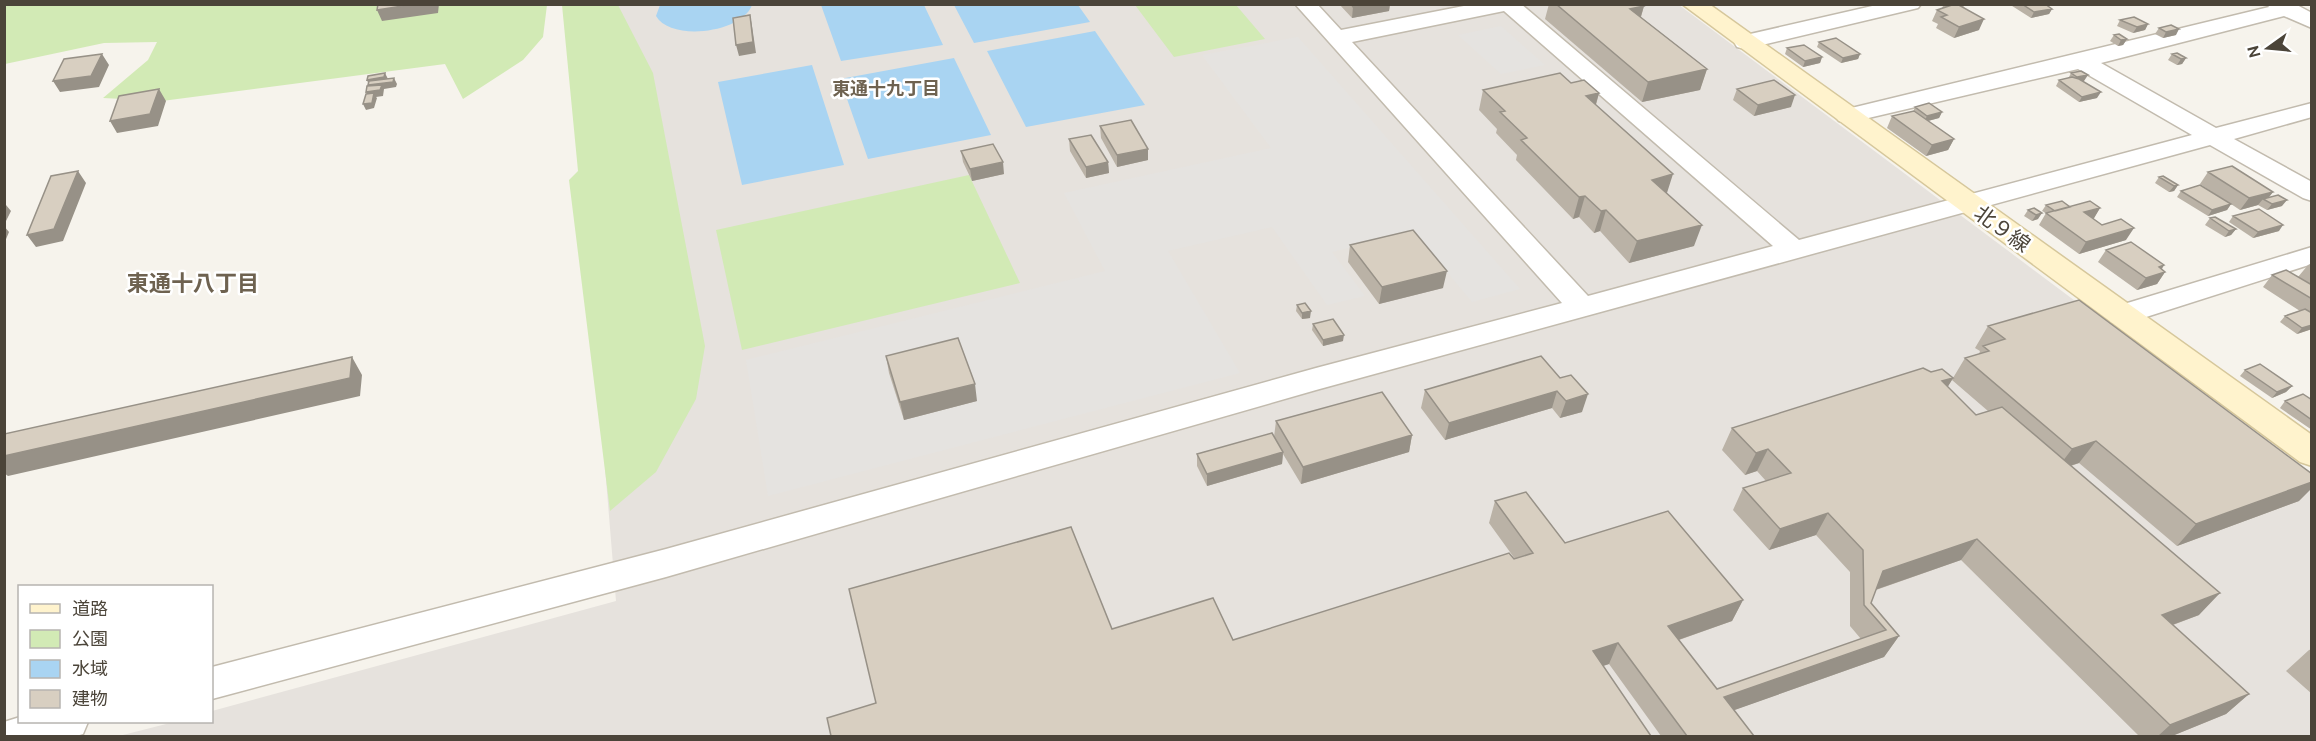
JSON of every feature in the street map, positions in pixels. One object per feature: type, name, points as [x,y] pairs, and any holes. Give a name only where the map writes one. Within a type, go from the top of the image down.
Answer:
[{"type":"street","points":[[1305,4],[1582,307]]},
{"type":"street","name":"北９線","points":[[1693,4],[2312,453]]},
{"type":"street","points":[[1745,42],[1911,4]]},
{"type":"street","points":[[1336,38],[1509,5],[1794,250]]},
{"type":"street","points":[[1846,116],[2081,61],[2282,7],[2312,22]]},
{"type":"street","points":[[2081,61],[2312,193]]},
{"type":"street","points":[[213,683],[666,563],[1316,379],[2312,110]]},
{"type":"street","points":[[2121,315],[2312,255]]},
{"type":"street","points":[[13,736],[65,723]]},
{"type":"shaded area","points":[[567,5],[1679,5],[2311,477],[2311,736],[119,736],[170,723],[213,723],[213,711],[616,601]]},
{"type":"shaded area","points":[[1501,26],[1545,65],[1501,74],[1458,35]]},
{"type":"shaded area","points":[[1298,37],[1520,289],[1472,302],[1414,232],[1332,252],[1365,296],[1327,305],[1272,227],[1168,251],[1240,373],[768,496],[746,360],[1105,271],[1064,193],[1271,148],[1202,55]]},
{"type":"green space","points":[[4,5],[547,5],[543,37],[523,60],[463,99],[445,64],[162,101],[103,98],[148,60],[157,42],[104,43],[5,64]]},
{"type":"green space","points":[[562,5],[618,5],[653,73],[705,346],[696,399],[656,472],[610,511],[569,180],[578,171]]},
{"type":"green space","points":[[1135,5],[1236,5],[1265,39],[1174,57]]},
{"type":"green space","points":[[969,175],[1020,283],[742,350],[716,230]]},
{"type":"water","points":[[660,5],[752,5],[746,15],[721,28],[690,31],[664,24],[656,16]]},
{"type":"water","points":[[821,5],[924,5],[943,45],[841,61]]},
{"type":"water","points":[[954,5],[1078,5],[1090,22],[974,43]]},
{"type":"water","points":[[1095,31],[1145,105],[1026,127],[987,51]]},
{"type":"water","points":[[954,58],[991,135],[868,159],[840,79]]},
{"type":"water","points":[[812,65],[844,165],[742,185],[718,82]]},
{"type":"building","points":[[378,4],[415,4],[377,10]]},
{"type":"building","points":[[1351,4],[1367,4],[1353,7]]},
{"type":"building","points":[[1556,4],[1642,4],[1644,6],[1630,9],[1707,69],[1648,82]]},
{"type":"building","points":[[1955,4],[1984,19],[1959,27],[1941,17],[1947,15],[1937,10]]},
{"type":"building","points":[[2022,4],[2045,4],[2052,9],[2034,12]]},
{"type":"building","points":[[750,15],[753,42],[736,45],[733,18]]},
{"type":"building","points":[[2134,17],[2148,24],[2137,27],[2120,20]]},
{"type":"building","points":[[2171,25],[2179,29],[2166,32],[2159,28]]},
{"type":"building","points":[[2119,34],[2127,39],[2121,40],[2114,35]]},
{"type":"building","points":[[1836,38],[1860,54],[1843,58],[1819,42]]},
{"type":"building","points":[[1804,45],[1822,57],[1805,61],[1787,48]]},
{"type":"building","points":[[2177,53],[2186,58],[2181,59],[2172,54]]},
{"type":"building","points":[[102,54],[91,76],[53,81],[64,59]]},
{"type":"building","points":[[2081,71],[2088,75],[2077,77],[2071,73]]},
{"type":"building","points":[[385,73],[384,77],[367,80],[368,76]]},
{"type":"building","points":[[1560,73],[1571,83],[1584,80],[1599,93],[1586,96],[1673,174],[1652,180],[1702,225],[1637,241],[1606,210],[1601,211],[1585,196],[1579,197],[1521,140],[1527,138],[1500,112],[1505,111],[1483,90]]},
{"type":"building","points":[[2072,77],[2101,92],[2082,97],[2059,80]]},
{"type":"building","points":[[394,78],[393,82],[368,85],[369,81]]},
{"type":"building","points":[[1774,80],[1795,95],[1758,105],[1737,89]]},
{"type":"building","points":[[382,85],[380,90],[366,92],[367,86]]},
{"type":"building","points":[[159,89],[150,114],[110,121],[119,96]]},
{"type":"building","points":[[374,93],[372,103],[363,104],[366,94]]},
{"type":"building","points":[[1929,103],[1942,112],[1927,116],[1915,107]]},
{"type":"building","points":[[1914,111],[1954,139],[1932,145],[1892,116]]},
{"type":"building","points":[[1131,120],[1148,149],[1117,155],[1100,126]]},
{"type":"building","points":[[1091,135],[1108,162],[1086,167],[1069,139]]},
{"type":"building","points":[[993,144],[1003,162],[970,169],[961,151]]},
{"type":"building","points":[[2232,166],[2273,192],[2249,198],[2208,172]]},
{"type":"building","points":[[78,171],[54,229],[27,235],[51,176]]},
{"type":"building","points":[[2163,176],[2178,185],[2174,186],[2159,177]]},
{"type":"building","points":[[2200,185],[2231,204],[2212,210],[2181,191]]},
{"type":"building","points":[[2278,195],[2287,200],[2272,204],[2263,199]]},
{"type":"building","points":[[2062,201],[2070,207],[2055,211],[2046,205]]},
{"type":"building","points":[[2090,201],[2100,208],[2084,212],[2102,225],[2121,219],[2134,228],[2086,242],[2046,213]]},
{"type":"building","points":[[2034,208],[2042,213],[2036,215],[2028,210]]},
{"type":"building","points":[[2259,209],[2283,225],[2258,232],[2233,216]]},
{"type":"building","points":[[2215,217],[2236,229],[2229,231],[2210,218]]},
{"type":"building","points":[[1413,230],[1447,271],[1382,287],[1350,245]]},
{"type":"building","points":[[2131,242],[2164,265],[2159,267],[2165,272],[2146,278],[2106,250]]},
{"type":"building","points":[[2286,270],[2312,285],[2312,299],[2272,275]]},
{"type":"building","points":[[2079,300],[2312,474],[2312,482],[2196,524],[2096,441],[2072,449],[1965,358],[1989,351],[1983,346],[2005,339],[1988,326]]},
{"type":"building","points":[[1305,303],[1311,311],[1302,313],[1297,305]]},
{"type":"building","points":[[2305,309],[2312,313],[2312,325],[2302,328],[2285,316]]},
{"type":"building","points":[[1333,319],[1344,335],[1323,340],[1313,324]]},
{"type":"building","points":[[958,338],[975,384],[900,402],[886,356]]},
{"type":"building","points":[[1541,356],[1560,378],[1571,375],[1588,394],[1566,401],[1557,391],[1449,423],[1425,390]]},
{"type":"building","points":[[352,357],[350,378],[4,456],[4,434]]},
{"type":"building","points":[[2260,364],[2292,386],[2277,392],[2245,370]]},
{"type":"building","points":[[1923,368],[1931,372],[1942,369],[1953,378],[1942,381],[1976,415],[2002,407],[2220,593],[2162,615],[2249,694],[2170,725],[1977,539],[1883,571],[1871,603],[1899,636],[1724,697],[1754,736],[1687,736],[1618,643],[1593,651],[1651,736],[831,736],[827,718],[876,703],[849,589],[1071,527],[1112,629],[1213,598],[1233,640],[1509,553],[1514,559],[1533,553],[1495,501],[1526,492],[1565,543],[1668,511],[1743,600],[1668,626],[1717,689],[1886,630],[1864,605],[1863,550],[1828,513],[1780,529],[1743,488],[1791,473],[1768,449],[1756,453],[1732,428]]},
{"type":"building","points":[[1382,392],[1412,435],[1303,467],[1276,421]]},
{"type":"building","points":[[2303,394],[2312,400],[2312,420],[2285,401]]},
{"type":"building","points":[[1272,433],[1283,452],[1207,474],[1197,454]]},
{"type":"district","name":"東通十九丁目","points":[[886,89]]},
{"type":"district","name":"東通十八丁目","points":[[193,283]]}]
